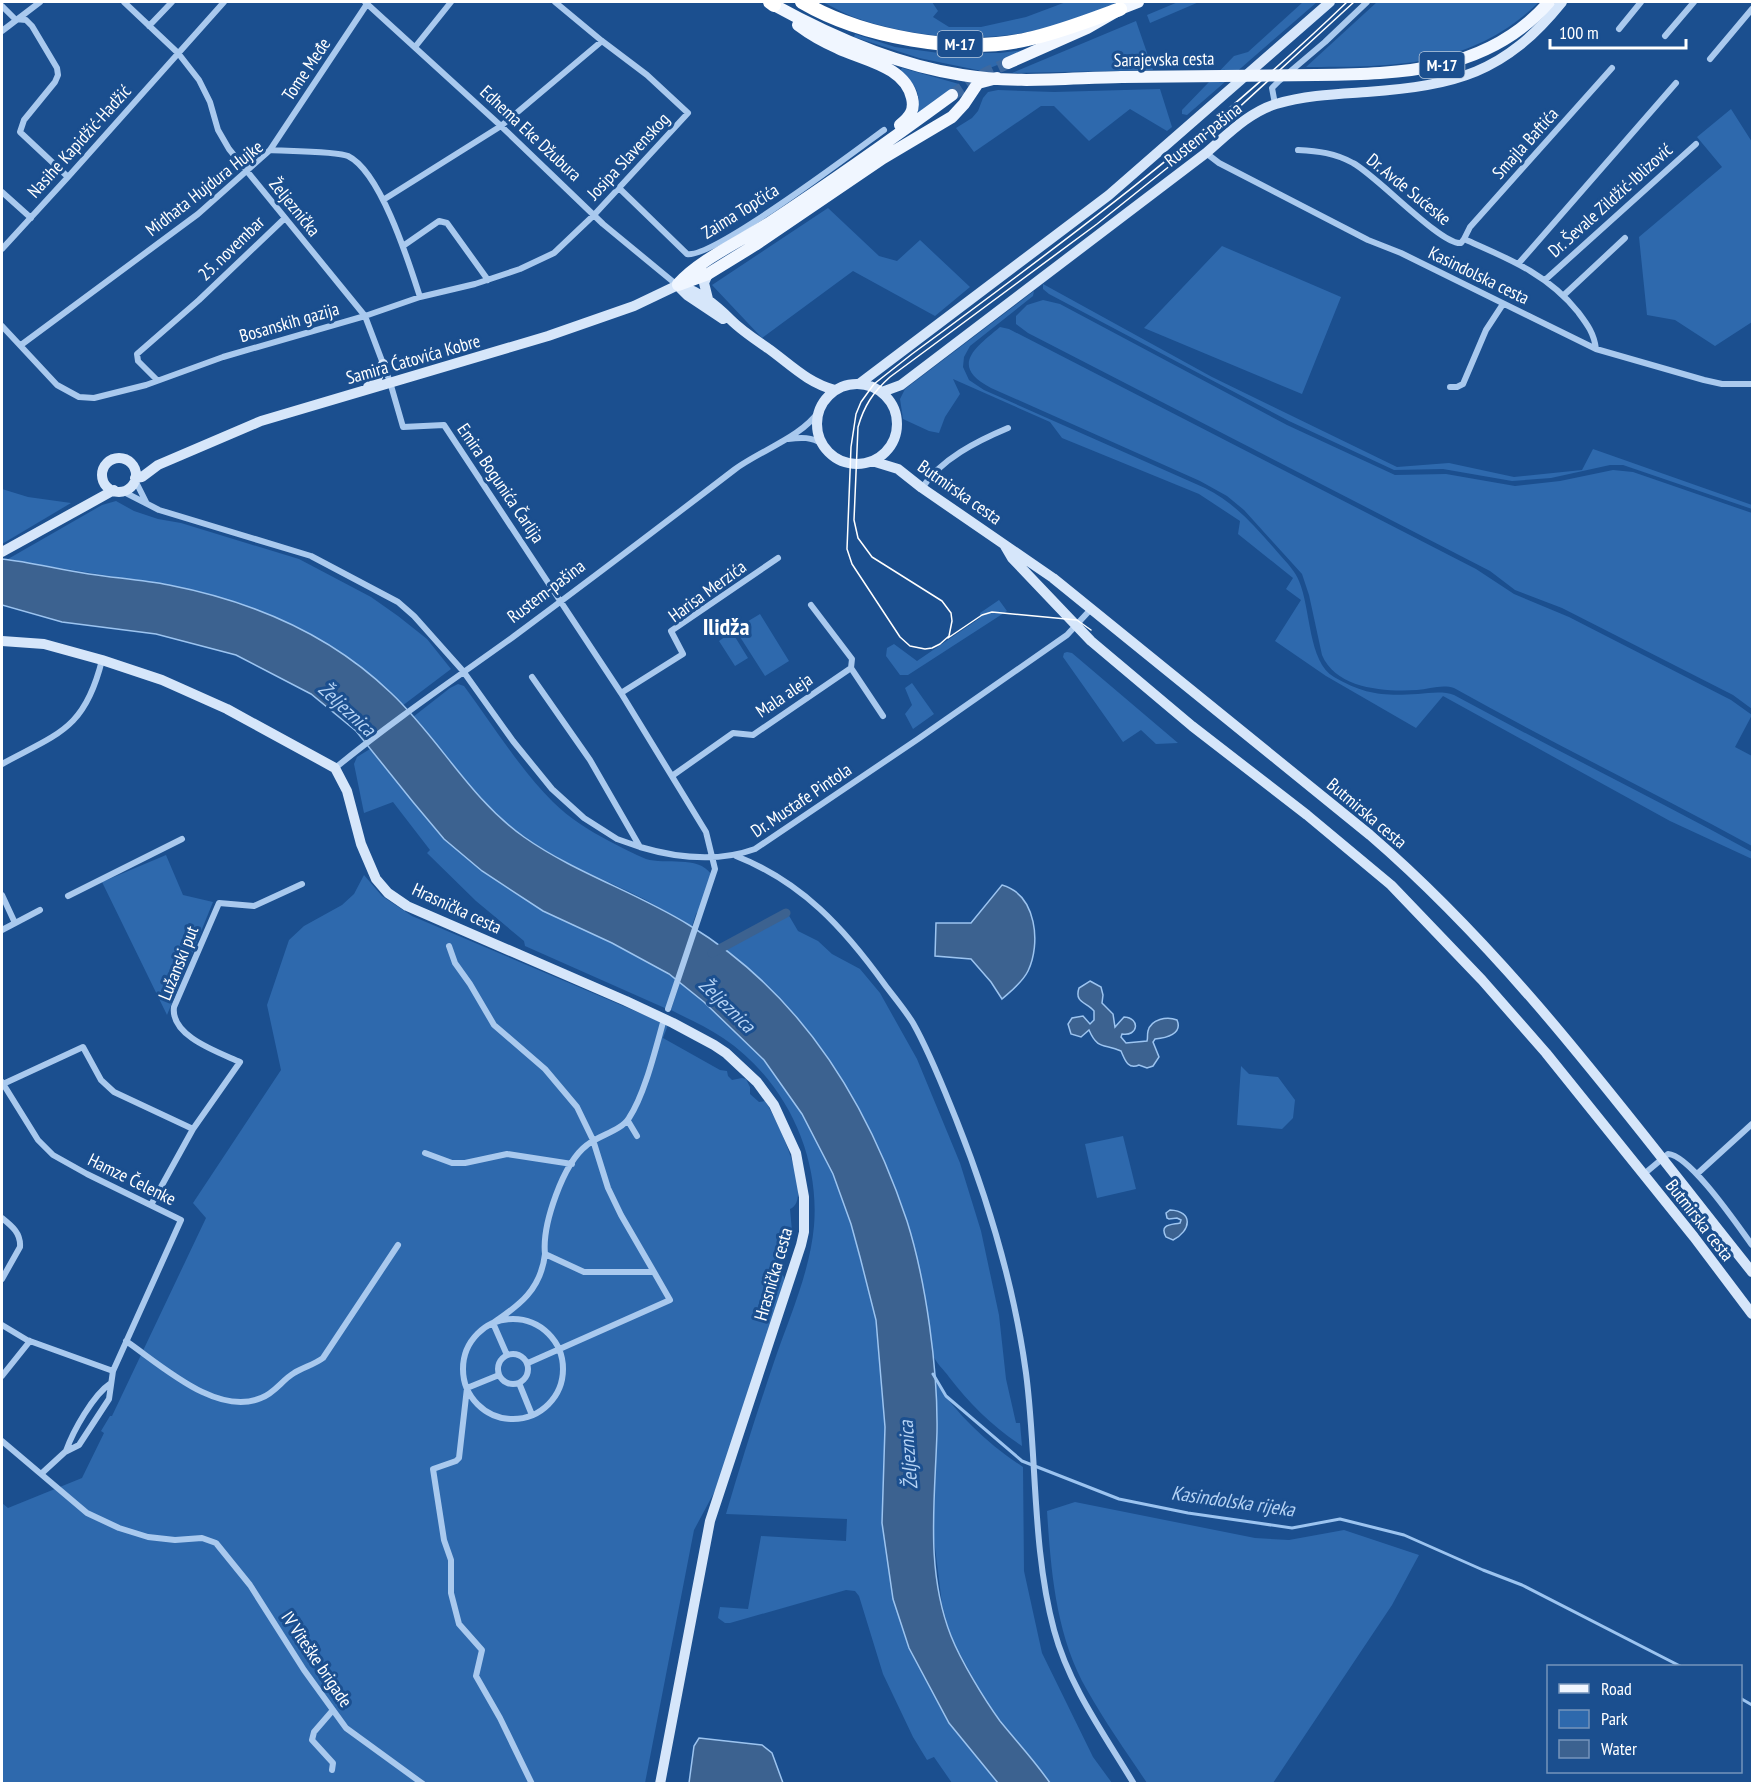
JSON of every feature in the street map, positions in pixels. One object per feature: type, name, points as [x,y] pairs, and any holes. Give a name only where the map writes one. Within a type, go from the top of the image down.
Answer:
[{"type":"highway","name":"M-17","points":[[802,2],[859,26],[934,44],[1006,43],[1083,23],[1120,9]]},
{"type":"main road","name":"M-17","points":[[1120,9],[1138,2]]},
{"type":"main road","name":"Rustem-pašina","points":[[859,384],[1116,188],[1330,2]]},
{"type":"main road","name":"Sarajevska cesta","points":[[772,3],[810,24],[888,57],[951,73],[997,78],[1383,74],[1417,71],[1468,56],[1508,38],[1549,2]]},
{"type":"main road","name":"Rustem-pašina","points":[[882,392],[901,385],[1206,153],[1246,120],[1275,104],[1328,94],[1425,86],[1461,77],[1513,52],[1562,2]]},
{"type":"main road","points":[[772,3],[800,27],[838,48],[886,68],[906,84],[911,92],[912,111],[908,119],[847,165],[825,186]]},
{"type":"main road","points":[[1008,63],[1088,28],[1120,9]]},
{"type":"main road","points":[[678,285],[708,274],[755,245],[883,158],[952,117],[978,83],[997,78]]},
{"type":"main road","points":[[678,285],[697,268],[825,186],[952,94]]},
{"type":"main road","points":[[708,274],[705,283],[708,299]]},
{"type":"main road","name":"Edhema Eke Džubura","points":[[678,285],[693,290],[708,299],[732,321],[806,379],[835,390]]},
{"type":"main road","name":"Edhema Eke Džubura","points":[[678,285],[687,295],[718,316],[732,321]]},
{"type":"main road","name":"Samira Ćatovića Kobre","points":[[135,479],[142,477],[158,465],[261,421],[500,352],[634,306],[678,285]]},
{"type":"main road","points":[[363,390],[377,379],[383,364]]},
{"type":"main road","name":"Edhema Eke Džubura","points":[[806,379],[819,399],[820,409]]},
{"type":"main road","points":[[894,409],[882,392],[872,387],[859,384],[843,386],[835,390],[820,409],[817,422],[822,444],[834,457],[856,464],[872,461],[881,456],[894,440],[897,430],[894,409],[901,385]]},
{"type":"main road","name":"Butmirska cesta","points":[[894,440],[893,453],[898,469]]},
{"type":"main road","points":[[97,499],[103,487],[104,467],[112,459],[123,458],[136,464],[158,465]]},
{"type":"main road","points":[[2,552],[97,499],[128,489],[135,479],[134,466],[128,460]]},
{"type":"main road","name":"Butmirska cesta","points":[[872,461],[898,469],[1053,578],[1370,835],[1414,874],[1490,951],[1555,1026],[1752,1272]]},
{"type":"main road","points":[[102,475],[106,485],[118,491]]},
{"type":"main road","name":"Butmirska cesta","points":[[1004,543],[1012,558],[1075,627],[1192,726],[1307,815],[1391,885],[1482,980],[1546,1053],[1644,1174],[1752,1314]]},
{"type":"main road","points":[[2,641],[44,644],[102,660],[193,693],[319,759],[333,769]]},
{"type":"main road","name":"Hrasnička cesta","points":[[333,769],[347,791],[361,844],[376,879],[388,893],[407,906],[666,1014],[726,1053],[763,1090],[774,1105],[796,1153],[805,1214],[801,1245],[710,1521],[660,1784]]},
{"type":"street","points":[[2,31],[40,2]]},
{"type":"street","name":"Željeznička","points":[[124,2],[178,53],[199,80],[210,102],[218,130],[229,149],[365,316],[390,382]]},
{"type":"street","points":[[148,26],[172,2]]},
{"type":"street","name":"Nasihe Kapidžić-Hadžić","points":[[2,249],[224,2]]},
{"type":"street","points":[[415,47],[451,2]]},
{"type":"street","name":"Josipa Slavenskog","points":[[555,2],[647,75],[688,113],[594,214]]},
{"type":"street","points":[[1275,104],[1272,88],[1367,2]]},
{"type":"street","points":[[1619,29],[1641,2]]},
{"type":"street","points":[[1665,36],[1694,2]]},
{"type":"street","name":"Edhema Eke Džubura","points":[[366,3],[594,214],[678,285]]},
{"type":"street","name":"Tome Međe","points":[[270,150],[366,3]]},
{"type":"street","points":[[2,6],[15,19],[26,20],[32,26],[57,68],[58,75],[49,91],[24,120],[20,132],[68,177]]},
{"type":"street","points":[[1710,59],[1752,9]]},
{"type":"street","points":[[383,200],[501,126],[602,41]]},
{"type":"street","name":"Smajla Baftića","points":[[1464,239],[1470,227],[1612,68]]},
{"type":"street","points":[[1519,263],[1676,83]]},
{"type":"street","name":"Zaima Topčića","points":[[619,188],[687,254],[694,255],[723,241],[787,200],[884,130]]},
{"type":"street","name":"Dr. Ševale Zildžić-Iblizović","points":[[1545,280],[1696,144]]},
{"type":"street","name":"Midhata Hujdura Hujke","points":[[21,345],[198,214],[270,150],[347,155],[359,164],[383,200],[403,246],[420,297]]},
{"type":"street","name":"Dr. Avde Sućeske","points":[[1298,150],[1324,152],[1354,164],[1372,175],[1419,218],[1449,241],[1456,244],[1461,243],[1464,239],[1519,263],[1545,280],[1564,295],[1589,327],[1596,349]]},
{"type":"street","name":"Kasindolska cesta","points":[[1206,153],[1219,164],[1368,240],[1401,253],[1596,349],[1704,380],[1722,384],[1752,384]]},
{"type":"street","points":[[2,192],[30,218]]},
{"type":"street","name":"Bosanskih gazija","points":[[2,326],[57,385],[79,397],[94,398],[110,395],[223,357],[520,269],[554,253],[594,214]]},
{"type":"street","name":"25. novembar","points":[[157,380],[138,361],[137,354],[199,300],[285,218]]},
{"type":"street","points":[[403,246],[439,221],[443,221],[447,223],[488,280]]},
{"type":"street","points":[[1564,295],[1625,238]]},
{"type":"street","points":[[1450,387],[1463,384],[1486,330],[1503,304]]},
{"type":"street","name":"Emira Bogunića Čarlija","points":[[390,382],[403,427],[444,425],[561,601]]},
{"type":"street","name":"Rustem-pašina","points":[[333,769],[737,468],[800,431],[813,420],[820,409]]},
{"type":"street","points":[[922,488],[930,476],[945,462],[991,435],[1008,428]]},
{"type":"street","points":[[782,440],[801,437],[822,444]]},
{"type":"street","points":[[135,479],[146,503]]},
{"type":"street","name":"Dr. Mustafe Pintola","points":[[118,491],[159,510],[311,556],[398,602],[414,616],[463,671],[513,741],[552,789],[584,818],[617,839],[667,855],[736,856],[756,849],[918,740],[1067,635],[1091,609]]},
{"type":"street","name":"Harisa Merzića","points":[[621,693],[682,654],[671,631],[778,558]]},
{"type":"street","points":[[493,1323],[513,1319],[529,1321],[540,1326],[551,1336],[559,1350],[562,1374],[559,1388],[549,1403],[532,1414],[517,1418],[497,1416],[476,1402],[467,1388],[463,1374],[464,1358],[471,1342],[480,1331],[516,1308],[528,1296],[542,1267],[550,1211],[580,1151],[593,1140],[628,1121],[646,1076],[715,869],[706,832],[621,693],[561,601]]},
{"type":"street","points":[[812,605],[852,658],[851,668],[883,716]]},
{"type":"street","points":[[2,764],[72,724],[92,695],[102,660]]},
{"type":"street","name":"Mala aleja","points":[[672,776],[734,733],[753,735],[851,668]]},
{"type":"street","points":[[532,677],[590,760],[640,847]]},
{"type":"street","points":[[68,896],[182,839]]},
{"type":"street","points":[[736,856],[790,883],[834,921],[861,952],[912,1023],[938,1077],[973,1161],[1004,1258],[1018,1325],[1032,1422],[1046,1593],[1054,1631],[1079,1694],[1134,1784]]},
{"type":"street","name":"Lužanski put","points":[[151,1205],[193,1129],[240,1062],[200,1044],[182,1029],[174,1018],[174,1007],[219,903],[254,906],[302,884]]},
{"type":"street","points":[[2,895],[15,923]]},
{"type":"street","points":[[2,930],[40,910]]},
{"type":"street","points":[[449,946],[455,963],[491,1020],[545,1070],[568,1095],[586,1121],[617,1206],[670,1299],[528,1363]]},
{"type":"street","name":"Hamze Čelenke","points":[[41,1474],[65,1452],[79,1444],[109,1399],[113,1371],[182,1220],[53,1155],[38,1140],[2,1083],[83,1047],[102,1080],[114,1092],[193,1129]]},
{"type":"street","points":[[628,1121],[637,1136]]},
{"type":"street","name":"Butmirska cesta","points":[[1697,1174],[1752,1124]]},
{"type":"street","points":[[425,1153],[452,1163],[465,1163],[507,1154],[572,1164]]},
{"type":"street","name":"Butmirska cesta","points":[[1644,1174],[1668,1154],[1673,1154],[1697,1174],[1752,1245]]},
{"type":"street","points":[[2,1218],[19,1235],[20,1247],[2,1279]]},
{"type":"street","points":[[126,1341],[188,1384],[214,1397],[243,1402],[259,1399],[270,1394],[292,1374],[322,1358],[398,1245]]},
{"type":"street","points":[[545,1254],[584,1272],[654,1272]]},
{"type":"street","points":[[493,1323],[507,1355]]},
{"type":"street","points":[[2,1325],[30,1341],[113,1371]]},
{"type":"street","points":[[2,1376],[30,1341]]},
{"type":"street","points":[[507,1355],[521,1356],[528,1363],[526,1377],[519,1383],[505,1382],[499,1375],[498,1366],[507,1355]]},
{"type":"street","points":[[467,1388],[499,1375]]},
{"type":"street","name":"Hamze Čelenke","points":[[65,1452],[72,1436],[104,1387],[111,1383]]},
{"type":"street","points":[[519,1383],[532,1414]]},
{"type":"street","points":[[467,1388],[459,1458],[433,1469],[444,1540],[451,1560],[451,1593],[459,1624],[482,1650],[476,1676],[500,1718],[531,1784]]},
{"type":"street","points":[[2,1441],[41,1474]]},
{"type":"street","name":"IV Viteške brigade","points":[[41,1474],[87,1513],[119,1528],[148,1537],[175,1540],[202,1538],[216,1544],[250,1585],[346,1728],[423,1784]]},
{"type":"street","points":[[333,1710],[314,1732],[312,1740],[333,1763],[333,1770]]},
{"type":"green space","points":[[822,2],[932,2],[938,11],[933,17],[949,27],[981,27],[1026,17],[1066,2],[1121,2],[1065,23],[1033,31],[983,37],[958,37],[883,26],[854,17]]},
{"type":"green space","points":[[1178,2],[1199,2],[1150,23],[1147,15]]},
{"type":"green space","points":[[1303,2],[1317,2],[1187,115],[1182,114],[1182,110],[1234,56],[1248,52]]},
{"type":"green space","points":[[1377,2],[1539,2],[1513,24],[1487,40],[1459,52],[1401,64],[1306,67]]},
{"type":"green space","points":[[1136,21],[1153,70],[1012,73]]},
{"type":"green space","points":[[855,34],[895,47],[939,53],[1000,53],[1041,48],[982,71],[919,58],[854,37]]},
{"type":"green space","points":[[902,68],[959,84],[960,87],[918,116],[917,91],[911,81],[899,72]]},
{"type":"green space","points":[[1160,89],[1172,127],[1167,131],[1130,109],[1089,141],[1054,106],[1041,106],[974,152],[956,128],[972,118],[988,92],[998,90],[1054,92]]},
{"type":"green space","points":[[1731,109],[1752,142],[1752,322],[1715,346],[1675,320],[1647,315],[1639,237],[1722,167],[1697,137]]},
{"type":"green space","points":[[828,208],[879,256],[897,261],[920,240],[970,287],[935,316],[853,271],[762,338],[712,285]]},
{"type":"green space","points":[[1222,246],[1341,297],[1302,394],[1144,328]]},
{"type":"green space","points":[[1043,284],[1212,377],[1397,467],[1449,463],[1514,477],[1582,470],[1593,449],[1752,505],[1752,509],[1623,465],[1610,465],[1551,478],[1512,481],[1443,469],[1394,470],[1289,421],[1049,294],[1043,289]]},
{"type":"green space","points":[[1034,291],[1033,296],[970,346],[964,357],[963,367],[969,380],[984,390],[1205,488],[1237,509],[1295,574],[1303,593],[1319,660],[1334,677],[1355,688],[1375,693],[1454,695],[1752,852],[1752,859],[1670,821],[1443,696],[1416,728],[1326,676],[1275,641],[1301,600],[1286,589],[1293,578],[1238,534],[1240,521],[1199,494],[1062,438],[1050,422],[953,379],[960,394],[945,417],[939,433],[903,419],[900,399],[905,389]]},
{"type":"green space","points":[[1043,300],[1060,304],[1287,425],[1395,475],[1446,474],[1515,486],[1560,481],[1613,470],[1633,472],[1752,513],[1752,709],[1733,695],[1562,608],[1515,590],[1490,571],[1028,333],[1016,324],[1016,316],[1027,305]]},
{"type":"green space","points":[[1000,327],[1009,329],[1476,569],[1514,594],[1569,617],[1731,700],[1752,715],[1735,747],[1752,756],[1752,846],[1454,688],[1377,689],[1350,682],[1338,675],[1322,655],[1302,574],[1244,510],[1227,496],[1200,481],[991,388],[978,380],[971,372],[970,357],[982,342]]},
{"type":"green space","points":[[2,489],[28,497],[71,503],[2,544]]},
{"type":"green space","points":[[116,501],[134,511],[158,519],[181,523],[299,559],[371,597],[398,616],[427,639],[451,669],[402,706],[362,669],[322,641],[280,619],[237,603],[148,582],[8,559],[102,505]]},
{"type":"green space","points":[[999,600],[1007,611],[908,675],[900,675],[886,656],[887,648],[894,644],[917,661],[980,618],[980,613]]},
{"type":"green space","points":[[760,614],[789,661],[765,676],[735,629]]},
{"type":"green space","points":[[732,632],[748,658],[735,666],[719,641]]},
{"type":"green space","points":[[1067,652],[1072,653],[1178,743],[1156,744],[1141,730],[1123,742],[1063,657]]},
{"type":"green space","points":[[912,683],[934,714],[913,729],[905,714],[912,705],[905,688]]},
{"type":"green space","points":[[458,684],[464,686],[541,789],[573,819],[602,837],[646,859],[690,862],[705,868],[711,874],[702,906],[692,926],[644,899],[536,845],[491,809],[413,717]]},
{"type":"green space","points":[[370,749],[444,839],[543,911],[612,943],[676,979],[667,1009],[525,946],[524,941],[476,901],[427,853],[430,850],[393,802],[364,813],[354,764],[357,757]]},
{"type":"green space","points":[[166,855],[183,895],[213,902],[167,1015],[102,882]]},
{"type":"green space","points":[[364,875],[382,896],[412,916],[668,1025],[663,1038],[720,1070],[727,1071],[732,1080],[746,1079],[750,1087],[750,1094],[759,1102],[765,1101],[791,1157],[798,1190],[797,1202],[790,1209],[792,1231],[777,1268],[784,1277],[784,1285],[716,1489],[694,1530],[645,1783],[2,1783],[2,1503],[8,1508],[82,1478],[104,1433],[101,1431],[112,1416],[206,1218],[193,1203],[281,1070],[267,1005],[289,940],[304,926],[342,905],[354,894]]},
{"type":"green space","points":[[788,914],[798,931],[818,941],[832,954],[860,969],[880,993],[917,1059],[960,1163],[981,1231],[999,1315],[1006,1379],[1016,1423],[1020,1423],[1022,1446],[1001,1431],[974,1406],[934,1358],[917,1258],[904,1211],[873,1137],[840,1076],[800,1021],[752,972],[724,949]]},
{"type":"green space","points":[[680,982],[764,1060],[802,1114],[833,1174],[851,1224],[876,1320],[885,1427],[882,1523],[909,1648],[949,1723],[998,1783],[952,1783],[934,1757],[927,1760],[913,1737],[883,1674],[859,1596],[855,1591],[846,1590],[730,1623],[725,1623],[718,1618],[720,1607],[748,1609],[761,1536],[846,1541],[847,1519],[726,1514],[761,1400],[804,1278],[812,1243],[814,1199],[811,1172],[804,1145],[794,1120],[780,1096],[764,1074],[745,1055],[717,1034],[671,1010]]},
{"type":"green space","points":[[1241,1066],[1249,1074],[1278,1077],[1295,1100],[1293,1118],[1282,1129],[1237,1125]]},
{"type":"green space","points":[[1123,1136],[1136,1189],[1097,1198],[1085,1144]]},
{"type":"green space","points":[[935,1381],[953,1406],[975,1428],[1023,1467],[1024,1571],[1042,1653],[1093,1757],[1112,1783],[1050,1783],[986,1702],[951,1637],[942,1604],[932,1523],[937,1431]]},
{"type":"green space","points":[[1075,1502],[1255,1538],[1289,1540],[1344,1530],[1419,1555],[1392,1605],[1273,1783],[1147,1783],[1087,1690],[1068,1648],[1062,1626],[1053,1580],[1047,1511]]},
{"type":"water","name":"Željeznica","points":[[2,559],[159,583],[200,592],[259,611],[316,637],[342,653],[391,693],[424,729],[470,786],[504,821],[524,837],[564,861],[689,925],[728,952],[764,983],[796,1016],[824,1053],[872,1134],[891,1177],[914,1245],[930,1325],[937,1407],[933,1535],[935,1560],[943,1611],[951,1636],[980,1691],[1000,1721],[1050,1783],[998,1783],[949,1723],[909,1648],[893,1599],[882,1523],[885,1427],[876,1320],[851,1224],[833,1174],[802,1114],[764,1060],[704,1002],[669,974],[612,943],[543,911],[482,871],[444,839],[356,731],[311,694],[236,655],[156,634],[62,622],[2,605]]},
{"type":"water","points":[[1002,885],[1014,890],[1023,899],[1029,909],[1035,935],[1032,960],[1026,975],[1002,999],[971,959],[935,956],[936,923],[971,923]]},
{"type":"water","points":[[1090,981],[1101,987],[1102,1003],[1113,1014],[1115,1027],[1124,1017],[1133,1020],[1134,1030],[1131,1033],[1122,1034],[1121,1037],[1126,1043],[1147,1041],[1150,1027],[1156,1021],[1177,1020],[1176,1032],[1155,1039],[1153,1042],[1159,1057],[1153,1066],[1147,1068],[1130,1065],[1121,1051],[1099,1044],[1089,1030],[1081,1037],[1071,1034],[1068,1024],[1072,1018],[1083,1016],[1090,1024],[1094,1020],[1094,1011],[1078,997],[1079,988]]},
{"type":"water","points":[[1170,1210],[1183,1214],[1187,1222],[1184,1232],[1173,1240],[1166,1237],[1165,1227],[1180,1223],[1181,1220],[1167,1218],[1166,1213]]},
{"type":"water","points":[[699,1738],[762,1745],[772,1753],[783,1783],[689,1783],[694,1746]]},
{"type":"waterway","points":[[712,953],[786,913]]},
{"type":"waterway","name":"Kasindolska rijeka","points":[[933,1374],[946,1396],[1022,1461],[1119,1499],[1188,1513],[1292,1528],[1340,1519],[1404,1535],[1522,1585],[1678,1665]]},
{"type":"waterway","name":"Kasindolska rijeka","points":[[1742,1699],[1752,1705]]},
{"type":"tunnel","points":[[952,95],[986,73],[1008,63]]},
{"type":"tram line","points":[[1347,2],[1296,50],[1190,141],[1136,185],[874,384],[861,402],[856,414],[851,447],[847,549],[852,564],[900,637],[910,646],[925,649],[940,644],[949,636],[951,613],[942,601],[872,557],[858,538],[854,520],[858,427],[870,400],[890,377],[1097,224],[1211,133],[1354,2]]},
{"type":"tram line","points":[[948,638],[982,615],[992,612],[1077,620],[1091,630]]},
{"type":"district","name":"Ilidža","points":[[726,626]]}]
